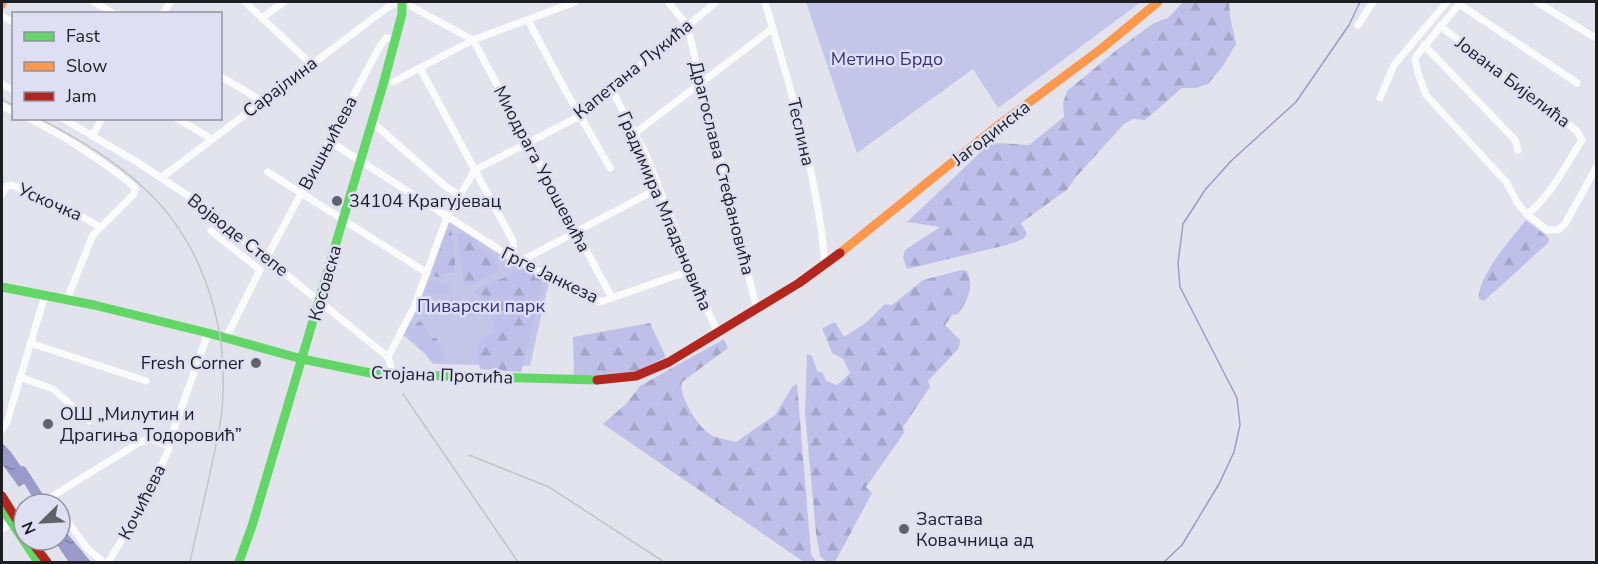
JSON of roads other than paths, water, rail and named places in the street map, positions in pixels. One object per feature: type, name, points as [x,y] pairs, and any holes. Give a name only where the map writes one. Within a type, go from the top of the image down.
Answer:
[{"type":"main road","name":"Косовска","points":[[239,562],[253,524],[361,162],[396,39],[402,14],[402,2]]},
{"type":"main road","name":"Јагодинска","points":[[825,264],[1158,2]]},
{"type":"main road","name":"Стојана Протића","points":[[2,287],[67,299],[366,373],[515,379],[628,378],[644,374],[669,362],[757,310],[825,264]]},
{"type":"main road","points":[[2,496],[12,512]]},
{"type":"main road","points":[[2,508],[38,562]]},
{"type":"street","points":[[94,2],[111,12]]},
{"type":"street","points":[[245,2],[311,63]]},
{"type":"street","points":[[262,18],[284,2]]},
{"type":"street","points":[[402,2],[473,40]]},
{"type":"street","name":"Сарајлина","points":[[162,177],[311,63],[391,5],[402,2]]},
{"type":"street","points":[[393,82],[473,40],[575,2]]},
{"type":"street","points":[[668,2],[687,26]]},
{"type":"street","name":"Капетана Лукића","points":[[475,170],[580,116],[716,2]]},
{"type":"street","name":"Теслина","points":[[765,2],[799,121],[816,198],[825,264]]},
{"type":"street","points":[[1358,25],[1373,2]]},
{"type":"street","points":[[1380,98],[1394,65],[1447,2]]},
{"type":"street","points":[[1537,2],[1594,37]]},
{"type":"street","points":[[1577,83],[1460,3],[1415,59],[1426,95],[1507,183],[1527,214],[1547,230],[1558,231],[1569,219],[1596,168]]},
{"type":"street","points":[[528,20],[610,168]]},
{"type":"street","name":"Драгослава Стефановића","points":[[687,26],[757,310]]},
{"type":"street","name":"Јована Бијелића","points":[[1440,26],[1577,131],[1581,140],[1537,206],[1527,214]]},
{"type":"street","points":[[635,133],[772,28]]},
{"type":"street","name":"Вишњићева","points":[[267,257],[383,40],[396,39]]},
{"type":"street","name":"Миодрага Урошевића","points":[[473,40],[612,298]]},
{"type":"street","points":[[1424,45],[1515,140],[1518,150]]},
{"type":"street","points":[[420,68],[513,242],[517,261],[659,188]]},
{"type":"street","points":[[222,77],[262,101]]},
{"type":"street","name":"Градимира Младеновића","points":[[612,90],[635,133],[659,188],[718,333]]},
{"type":"street","points":[[32,120],[94,155],[135,188],[134,194],[100,226],[90,239],[67,299]]},
{"type":"street","name":"Војводе Степе","points":[[65,120],[162,177],[203,206],[388,357]]},
{"type":"street","points":[[92,136],[101,120]]},
{"type":"street","points":[[179,120],[212,139]]},
{"type":"street","points":[[372,122],[445,186],[459,195]]},
{"type":"street","name":"Грге Јанкеза","points":[[329,141],[517,261],[600,302],[692,270]]},
{"type":"street","points":[[393,375],[388,357],[414,307],[447,218],[475,170]]},
{"type":"street","points":[[268,172],[427,273]]},
{"type":"street","name":"Ускочка","points":[[2,194],[7,186],[12,185],[100,226]]},
{"type":"street","points":[[211,231],[260,270],[226,338]]},
{"type":"street","points":[[2,430],[7,422],[45,295]]},
{"type":"street","points":[[58,492],[140,442],[151,440],[164,444],[170,440],[208,333]]},
{"type":"street","points":[[30,343],[146,381]]},
{"type":"street","points":[[20,377],[53,389],[89,421]]},
{"type":"street","name":"Кочићева","points":[[108,562],[142,508],[168,451],[170,440]]},
{"type":"street","points":[[2,529],[11,523]]},
{"type":"street","points":[[72,527],[87,548],[102,562]]},
{"type":"water","points":[[2,443],[30,480],[19,487],[2,464]]},
{"type":"water","points":[[72,539],[91,562],[70,562],[62,552],[72,552]]},
{"type":"waterway","points":[[1164,562],[1182,545],[1219,484],[1234,452],[1240,425],[1237,398],[1180,287],[1178,263],[1183,224],[1205,190],[1231,161],[1296,102],[1349,25],[1360,2]]},
{"type":"waterway","points":[[22,471],[35,492]]},
{"type":"railway","points":[[2,99],[12,105]]},
{"type":"railway","points":[[42,120],[94,150],[145,189],[181,232],[206,282],[220,336],[223,401],[218,437],[190,562]]},
{"type":"railway","points":[[403,394],[518,562]]},
{"type":"railway","points":[[469,455],[549,487],[664,562]]},
{"type":"place","name":"34104 Крагујевац","points":[[337,201]]},
{"type":"place","name":"Fresh Corner","points":[[256,363]]},
{"type":"place","name":"ОШ „Милутин и Драгиња Тодоровић”","points":[[48,424]]},
{"type":"place","name":"Застава Ковачница ад","points":[[904,529]]},
{"type":"park label","name":"Метино Брдо","points":[[887,59]]},
{"type":"park label","name":"Пиварски парк","points":[[481,306]]}]
